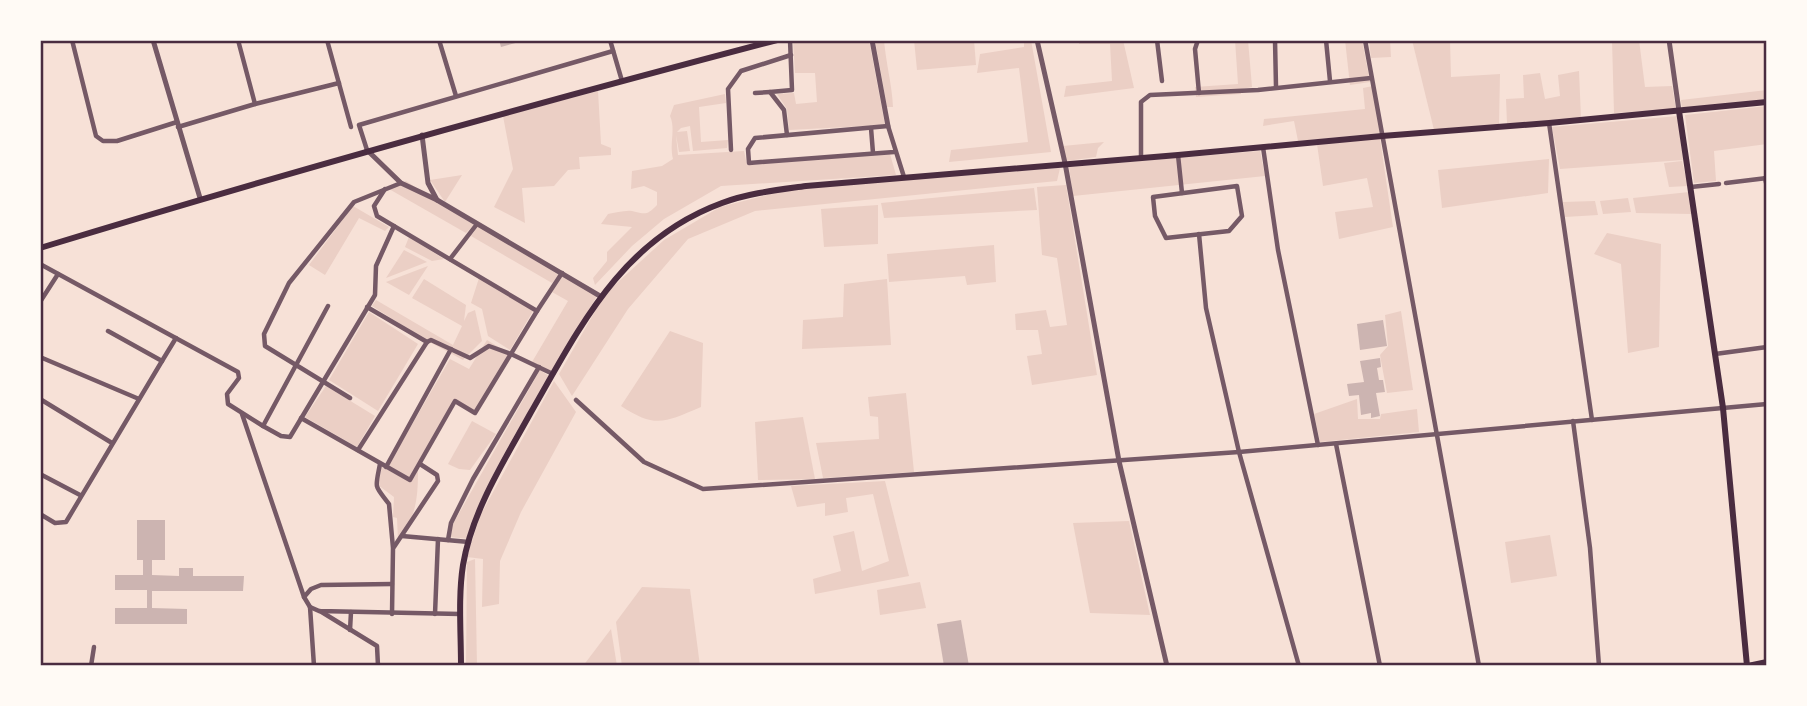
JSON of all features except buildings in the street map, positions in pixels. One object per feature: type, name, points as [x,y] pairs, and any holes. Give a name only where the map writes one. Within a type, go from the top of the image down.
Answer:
[{"type":"main road","points":[[40,248],[367,150],[777,40]]},
{"type":"main road","points":[[461,666],[463,564],[469,541],[477,516],[494,482],[553,374],[600,296],[650,244],[721,203],[772,191],[904,177],[1767,102]]},
{"type":"main road","points":[[1679,111],[1723,408],[1748,666],[1767,662]]},
{"type":"street","points":[[72,40],[96,136],[103,141],[117,141],[339,83]]},
{"type":"street","points":[[153,40],[200,198]]},
{"type":"street","points":[[238,40],[256,104]]},
{"type":"street","points":[[327,40],[351,127]]},
{"type":"street","points":[[439,40],[456,96]]},
{"type":"street","points":[[610,40],[622,80]]},
{"type":"street","points":[[755,93],[793,90],[790,40]]},
{"type":"street","points":[[872,40],[894,152],[904,177]]},
{"type":"street","points":[[1037,40],[1065,163],[1119,461],[1167,666]]},
{"type":"street","points":[[1157,40],[1162,81]]},
{"type":"street","points":[[1198,40],[1195,49],[1199,93]]},
{"type":"street","points":[[1275,40],[1276,88]]},
{"type":"street","points":[[1326,40],[1330,81]]},
{"type":"street","points":[[1365,40],[1479,666]]},
{"type":"street","points":[[1669,40],[1679,111]]},
{"type":"street","points":[[600,296],[478,223],[401,183],[367,150],[359,125],[613,51]]},
{"type":"street","points":[[731,150],[728,89],[741,71],[791,55]]},
{"type":"street","points":[[1141,158],[1141,102],[1150,95],[1276,88],[1371,78]]},
{"type":"street","points":[[770,92],[785,110],[787,135]]},
{"type":"street","points":[[1549,123],[1592,420]]},
{"type":"street","points":[[888,126],[755,138],[748,149],[749,163],[894,152]]},
{"type":"street","points":[[870,128],[873,153]]},
{"type":"street","points":[[422,135],[428,183],[437,200]]},
{"type":"street","points":[[1263,147],[1278,250],[1318,445]]},
{"type":"street","points":[[1178,155],[1182,193]]},
{"type":"street","points":[[1726,183],[1766,178],[1767,187]]},
{"type":"street","points":[[350,398],[265,346],[264,334],[289,283],[354,202],[401,183]]},
{"type":"street","points":[[1691,187],[1719,184]]},
{"type":"street","points":[[1237,186],[1241,216],[1229,231],[1166,238],[1155,216],[1153,197],[1182,193],[1237,186]]},
{"type":"street","points":[[385,188],[374,206],[377,216],[537,311]]},
{"type":"street","points":[[450,259],[478,223]]},
{"type":"street","points":[[40,264],[238,372],[239,378],[227,394],[228,404],[281,436],[290,437],[325,382],[374,295],[376,266],[394,226]]},
{"type":"street","points":[[1199,234],[1206,308],[1239,452],[1299,666]]},
{"type":"street","points":[[301,418],[410,480],[455,401],[475,413],[562,273]]},
{"type":"street","points":[[40,302],[58,274]]},
{"type":"street","points":[[263,426],[328,306]]},
{"type":"street","points":[[368,307],[427,342],[435,341],[471,358],[489,346],[553,374]]},
{"type":"street","points":[[108,331],[162,361]]},
{"type":"street","points":[[40,514],[55,523],[66,522],[176,338]]},
{"type":"street","points":[[358,450],[427,342]]},
{"type":"street","points":[[1715,354],[1767,347]]},
{"type":"street","points":[[392,614],[393,548],[390,504],[378,494],[375,487],[383,465],[452,349]]},
{"type":"street","points":[[40,357],[139,399]]},
{"type":"street","points":[[448,540],[451,523],[473,479],[539,367]]},
{"type":"street","points":[[40,399],[112,443]]},
{"type":"street","points":[[576,400],[644,462],[703,489],[1239,452],[1767,404]]},
{"type":"street","points":[[242,414],[304,597],[310,607],[314,666]]},
{"type":"street","points":[[1573,421],[1590,548],[1599,666]]},
{"type":"street","points":[[1336,444],[1380,666]]},
{"type":"street","points":[[393,548],[438,481],[437,475],[420,464]]},
{"type":"street","points":[[40,474],[80,495]]},
{"type":"street","points":[[402,536],[469,541]]},
{"type":"street","points":[[435,614],[438,539]]},
{"type":"street","points":[[304,597],[311,589],[321,585],[392,584]]},
{"type":"street","points":[[310,607],[377,646],[378,666]]},
{"type":"street","points":[[319,611],[461,614]]},
{"type":"street","points":[[350,630],[351,612]]},
{"type":"street","points":[[91,666],[94,647]]},
{"type":"shaded area","points":[[793,40],[869,40],[885,125],[789,130],[787,109],[777,94],[794,93],[796,104],[817,102],[815,73],[795,73]]},
{"type":"shaded area","points":[[875,40],[884,40],[893,107],[887,107]]},
{"type":"shaded area","points":[[914,40],[974,40],[976,65],[917,70]]},
{"type":"shaded area","points":[[1024,40],[1031,40],[1051,152],[949,162],[951,150],[1028,142],[1019,68],[977,73],[980,54],[1024,47]]},
{"type":"shaded area","points":[[1079,40],[1123,40],[1134,88],[1064,97],[1066,86],[1112,81],[1110,44],[1079,44]]},
{"type":"shaded area","points":[[1235,40],[1248,40],[1252,87],[1241,89],[1241,94],[1196,97],[1195,87],[1238,84]]},
{"type":"shaded area","points":[[1345,40],[1362,40],[1370,82],[1350,85]]},
{"type":"shaded area","points":[[1369,40],[1390,40],[1391,57],[1371,58]]},
{"type":"shaded area","points":[[1412,40],[1450,40],[1451,77],[1500,74],[1499,125],[1434,130]]},
{"type":"shaded area","points":[[1612,40],[1639,40],[1645,87],[1672,86],[1676,109],[1614,113]]},
{"type":"shaded area","points":[[1579,71],[1581,118],[1507,124],[1506,99],[1524,98],[1523,75],[1540,73],[1545,99],[1560,96],[1558,75]]},
{"type":"shaded area","points":[[1373,86],[1381,133],[1298,141],[1294,121],[1263,126],[1264,119],[1365,109],[1363,88]]},
{"type":"shaded area","points":[[1767,90],[1767,100],[1682,108],[1681,100]]},
{"type":"shaded area","points":[[598,91],[601,144],[611,148],[611,155],[579,157],[580,169],[568,170],[554,186],[522,188],[525,223],[494,207],[513,169],[503,116]]},
{"type":"shaded area","points":[[725,94],[726,103],[699,107],[701,142],[728,140],[727,148],[693,151],[690,126],[677,132],[687,131],[690,151],[679,152],[676,135],[678,155],[744,151],[747,165],[890,154],[896,175],[721,186],[664,219],[632,246],[595,285],[593,278],[607,261],[607,252],[632,227],[601,224],[608,214],[629,211],[646,213],[657,205],[657,192],[644,186],[631,189],[632,171],[662,166],[673,159],[670,116],[674,105]]},
{"type":"shaded area","points":[[1767,106],[1767,144],[1714,151],[1716,181],[1694,183],[1685,115]]},
{"type":"shaded area","points":[[1678,116],[1683,160],[1560,169],[1552,127]]},
{"type":"shaded area","points":[[1380,139],[1393,227],[1339,239],[1335,212],[1373,207],[1367,178],[1323,186],[1317,144]]},
{"type":"shaded area","points":[[1104,142],[1098,148],[1096,157],[1066,161],[1063,146]]},
{"type":"shaded area","points":[[1260,151],[1265,176],[1073,196],[1069,167]]},
{"type":"shaded area","points":[[1549,159],[1548,193],[1442,208],[1438,170]]},
{"type":"shaded area","points":[[1682,161],[1688,186],[1669,187],[1664,163]]},
{"type":"shaded area","points":[[1060,168],[1057,181],[755,211],[688,239],[628,309],[572,396],[559,374],[605,294],[664,240],[720,207],[795,188]]},
{"type":"shaded area","points":[[462,175],[445,202],[430,180]]},
{"type":"shaded area","points":[[406,181],[474,225],[466,233],[389,189]]},
{"type":"shaded area","points":[[1066,185],[1097,375],[1032,385],[1027,356],[1042,354],[1038,330],[1016,330],[1015,314],[1046,310],[1050,327],[1067,325],[1057,258],[1042,255],[1037,187]]},
{"type":"shaded area","points":[[1034,188],[1037,210],[884,218],[881,203]]},
{"type":"shaded area","points":[[1689,192],[1692,214],[1636,213],[1633,198]]},
{"type":"shaded area","points":[[1628,198],[1631,212],[1603,214],[1600,201]]},
{"type":"shaded area","points":[[1595,201],[1598,215],[1565,217],[1563,202]]},
{"type":"shaded area","points":[[878,205],[878,244],[824,247],[821,209]]},
{"type":"shaded area","points":[[353,206],[389,227],[385,231],[359,218],[325,275],[309,265]]},
{"type":"shaded area","points":[[478,226],[559,275],[552,283],[471,236]]},
{"type":"shaded area","points":[[1607,233],[1661,244],[1659,347],[1628,353],[1621,264],[1594,254]]},
{"type":"shaded area","points":[[409,237],[444,259],[432,261],[405,247]]},
{"type":"shaded area","points":[[994,245],[996,282],[967,285],[965,276],[889,282],[887,254]]},
{"type":"shaded area","points":[[404,250],[427,262],[386,278]]},
{"type":"shaded area","points":[[428,266],[409,295],[386,282]]},
{"type":"shaded area","points":[[563,276],[597,296],[552,372],[532,362],[568,301],[552,292]]},
{"type":"shaded area","points":[[479,278],[533,311],[510,350],[488,336],[482,309],[471,303]]},
{"type":"shaded area","points":[[424,279],[466,305],[464,321],[468,313],[475,310],[482,341],[463,360],[372,306],[376,300],[453,345],[462,326],[412,298]]},
{"type":"shaded area","points":[[887,279],[891,345],[802,349],[803,320],[843,317],[844,284]]},
{"type":"shaded area","points":[[1401,311],[1413,390],[1387,393],[1380,355],[1388,346],[1385,315]]},
{"type":"shaded area","points":[[369,312],[418,344],[378,411],[329,380]]},
{"type":"shaded area","points":[[670,331],[703,343],[701,407],[661,421],[643,418],[621,406]]},
{"type":"shaded area","points":[[487,340],[510,354],[475,411],[455,400],[410,479],[388,466],[450,359],[469,369]]},
{"type":"shaded area","points":[[540,370],[549,376],[483,496],[468,539],[450,537],[453,524]]},
{"type":"shaded area","points":[[554,381],[576,412],[521,512],[500,561],[499,604],[482,607],[483,559],[467,557],[480,516]]},
{"type":"shaded area","points":[[326,386],[375,416],[357,447],[305,417]]},
{"type":"shaded area","points":[[906,393],[914,472],[823,478],[816,443],[879,439],[878,417],[870,416],[868,397]]},
{"type":"shaded area","points":[[1357,399],[1358,419],[1380,419],[1381,414],[1417,409],[1419,432],[1320,442],[1314,414]]},
{"type":"shaded area","points":[[803,417],[815,479],[758,480],[755,422]]},
{"type":"shaded area","points":[[472,421],[496,434],[470,470],[459,469],[448,464]]},
{"type":"shaded area","points":[[382,467],[411,482],[418,470],[415,507],[409,524],[398,541],[397,518],[393,517],[394,497],[378,485]]},
{"type":"shaded area","points":[[885,481],[909,576],[815,594],[813,579],[841,571],[833,536],[854,531],[862,571],[889,561],[873,494],[846,498],[848,512],[825,516],[825,503],[797,507],[791,486]]},
{"type":"shaded area","points":[[1129,521],[1150,615],[1090,613],[1073,523]]},
{"type":"shaded area","points":[[1550,535],[1557,576],[1511,583],[1505,542]]},
{"type":"shaded area","points":[[475,559],[477,666],[466,666],[467,562]]},
{"type":"shaded area","points":[[920,582],[926,608],[880,615],[877,590]]},
{"type":"shaded area","points":[[642,587],[690,589],[700,666],[622,666],[616,622]]},
{"type":"shaded area","points":[[611,629],[617,666],[583,666]]}]
